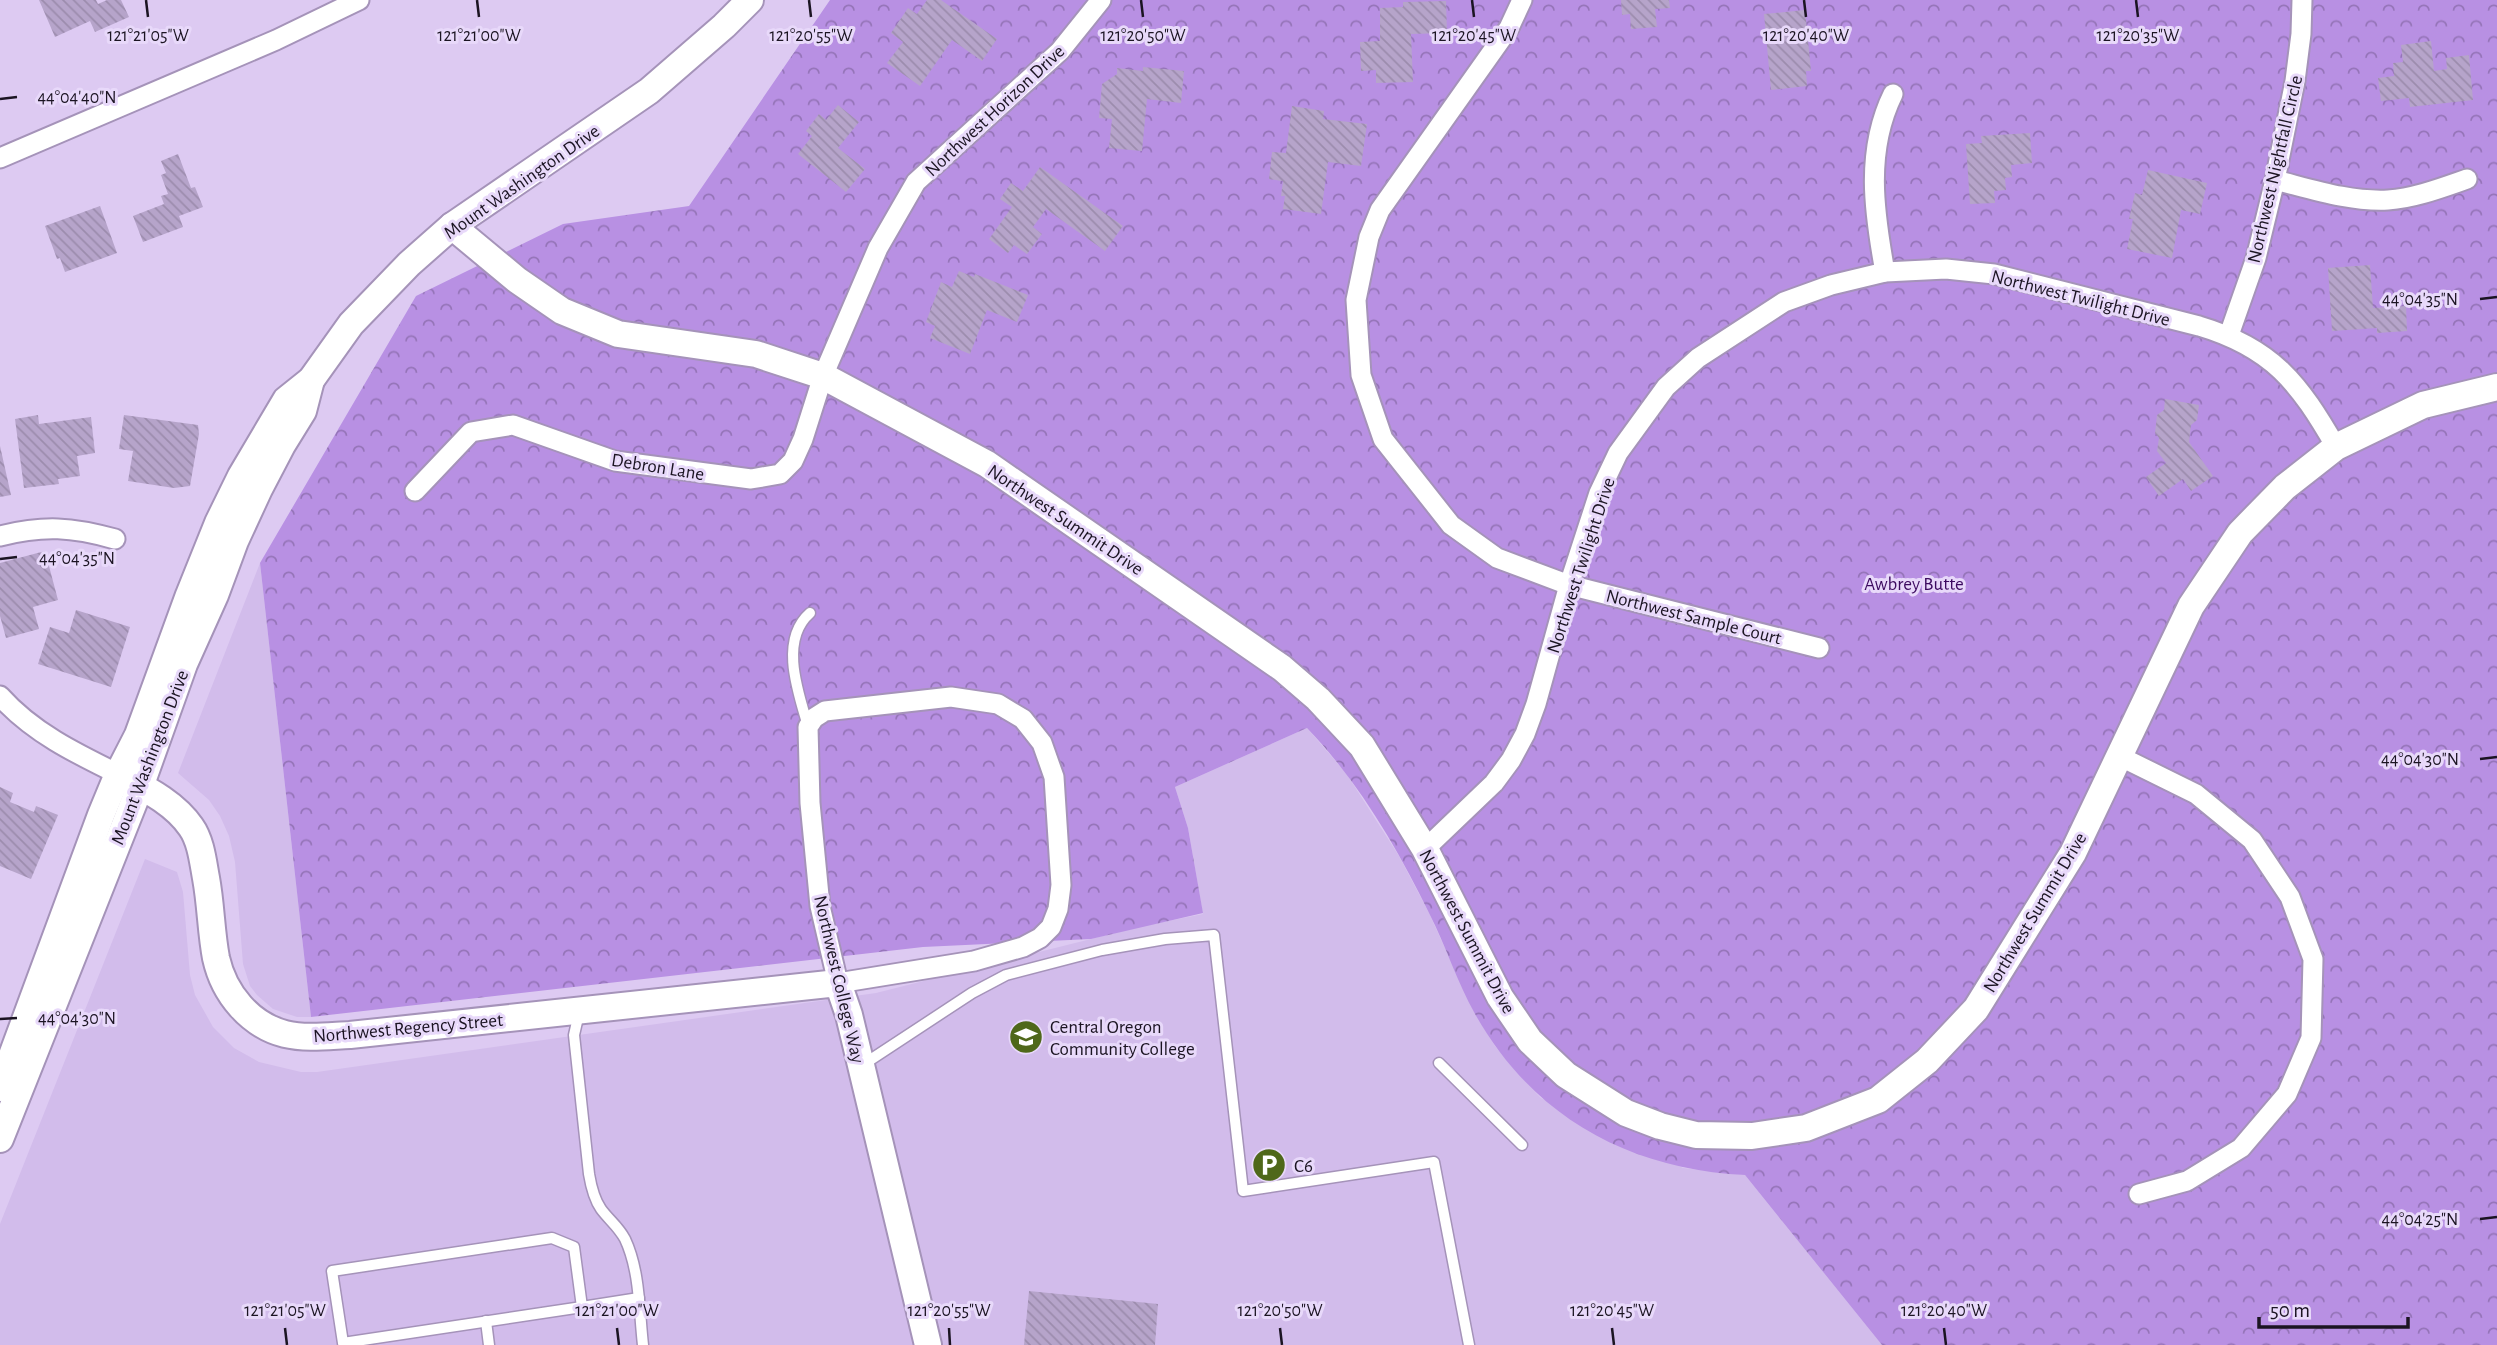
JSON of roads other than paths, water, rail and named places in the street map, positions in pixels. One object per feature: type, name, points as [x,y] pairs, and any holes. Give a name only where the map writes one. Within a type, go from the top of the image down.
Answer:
[{"type":"street","points":[[0,158],[276,40],[359,0]]},
{"type":"street","name":"Mount Washington Drive","points":[[0,1139],[129,781],[138,735],[189,595],[218,523],[241,476],[286,400],[311,380],[351,324],[409,264],[452,226],[649,91],[750,0]]},
{"type":"street","name":"Northwest Horizon Drive","points":[[823,376],[878,248],[916,182],[1060,51],[1101,0]]},
{"type":"street","points":[[1522,0],[1509,28],[1380,210],[1369,237],[1356,300],[1360,374],[1383,439],[1451,525],[1497,558],[1569,585]]},
{"type":"street","name":"Northwest Nightfall Circle","points":[[2229,335],[2256,258],[2275,180],[2296,69],[2302,0]]},
{"type":"street","points":[[1885,272],[1873,191],[1877,137],[1882,116],[1892,94]]},
{"type":"street","points":[[2275,180],[2326,193],[2388,200],[2423,194],[2467,179]]},
{"type":"street","name":"Northwest Summit Drive","points":[[452,226],[517,280],[562,311],[618,334],[756,354],[823,376],[987,464],[1282,668],[1318,699],[1362,746],[1425,849],[1500,996],[1530,1041],[1566,1075],[1626,1113],[1660,1126],[1696,1135],[1752,1136],[1806,1128],[1878,1100],[1927,1061],[1976,1009],[2073,852],[2191,606],[2240,533],[2285,487],[2336,447],[2423,405],[2497,387]]},
{"type":"street","name":"Northwest Twilight Drive","points":[[1425,849],[1494,783],[1525,734],[1599,493],[1614,463],[1666,387],[1698,358],[1784,302],[1831,285],[1885,272],[1945,269],[1994,274],[2229,335],[2273,362],[2293,381],[2336,447]]},
{"type":"street","name":"Debron Lane","points":[[415,491],[471,432],[513,425],[615,461],[751,479],[780,474],[793,461],[803,439],[823,376]]},
{"type":"street","points":[[0,536],[26,529],[56,527],[85,531],[116,540]]},
{"type":"street","name":"Northwest Sample Court","points":[[1569,585],[1819,648]]},
{"type":"street","name":"Northwest Regency Street","points":[[0,696],[18,716],[70,750],[173,807],[192,829],[202,854],[216,960],[230,993],[245,1012],[262,1025],[285,1034],[324,1036],[838,983]]},
{"type":"street","points":[[808,727],[814,718],[825,711],[951,697],[998,704],[1023,719],[1042,743],[1054,777],[1061,885],[1058,909],[1051,927],[1041,937],[1023,947],[974,961],[838,983]]},
{"type":"street","name":"Northwest College Way","points":[[808,727],[810,803],[820,906],[838,983],[849,1015],[928,1345]]},
{"type":"street","points":[[2119,756],[2196,794],[2252,840],[2290,897],[2313,959],[2311,1038],[2287,1094],[2241,1148],[2187,1181],[2139,1194]]},
{"type":"street","name":"Mount Washington Drive","points":[[0,1088],[129,781]]},
{"type":"lane","name":"Northwest College Way","points":[[808,727],[796,685],[794,646],[796,630],[810,613]]},
{"type":"lane","points":[[860,1066],[972,993],[1006,975],[1102,950],[1166,939],[1214,935],[1243,1191],[1434,1162],[1469,1345]]},
{"type":"lane","points":[[579,1011],[574,1035],[589,1174],[593,1193],[602,1210],[615,1222],[629,1249],[639,1298],[643,1345]]},
{"type":"lane","points":[[1439,1063],[1522,1145]]},
{"type":"lane","points":[[582,1307],[574,1247],[552,1238],[332,1271],[342,1343],[582,1307],[639,1298]]},
{"type":"lane","points":[[486,1321],[489,1345]]},
{"type":"place","name":"Central Oregon Community College","points":[[1026,1037]]},
{"type":"place","name":"C6","points":[[1269,1165]]},
{"type":"park label","name":"Awbrey Butte","points":[[1914,583]]}]
